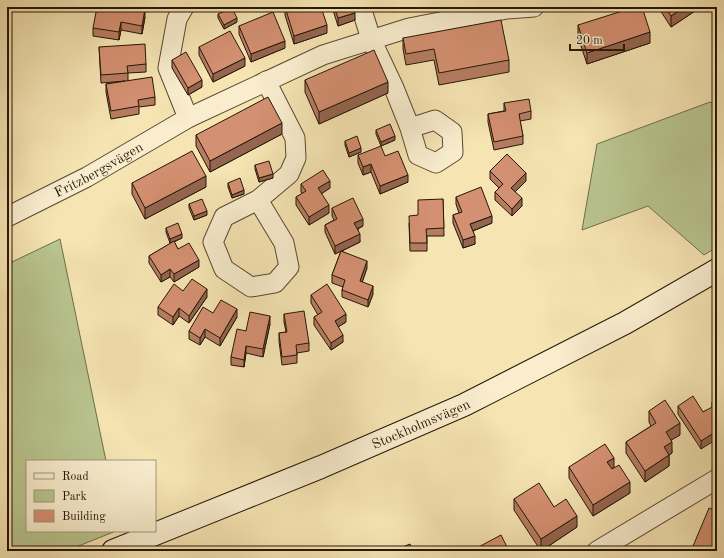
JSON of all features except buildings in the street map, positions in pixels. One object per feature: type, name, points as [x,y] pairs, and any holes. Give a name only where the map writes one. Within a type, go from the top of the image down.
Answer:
[{"type":"main road","name":"Stockholmsvägen","points":[[113,551],[321,467],[464,405],[626,323],[717,270]]},
{"type":"street","points":[[184,7],[177,19],[168,68],[188,118]]},
{"type":"street","points":[[361,7],[371,39],[394,88],[410,128]]},
{"type":"street","name":"Fritzbergsvägen","points":[[7,217],[86,177],[188,118],[323,55],[409,28],[507,9],[534,7]]},
{"type":"street","points":[[258,200],[284,243],[289,267],[275,283],[251,287],[224,268],[213,242],[224,216],[258,200],[289,174],[296,158],[295,138],[266,81]]},
{"type":"street","points":[[597,551],[717,478]]},
{"type":"green space","points":[[710,102],[717,104],[717,247],[704,255],[648,206],[582,230],[597,144]]},
{"type":"green space","points":[[60,239],[106,460],[26,460],[26,532],[114,532],[66,551],[7,551],[7,301],[12,262]]}]
